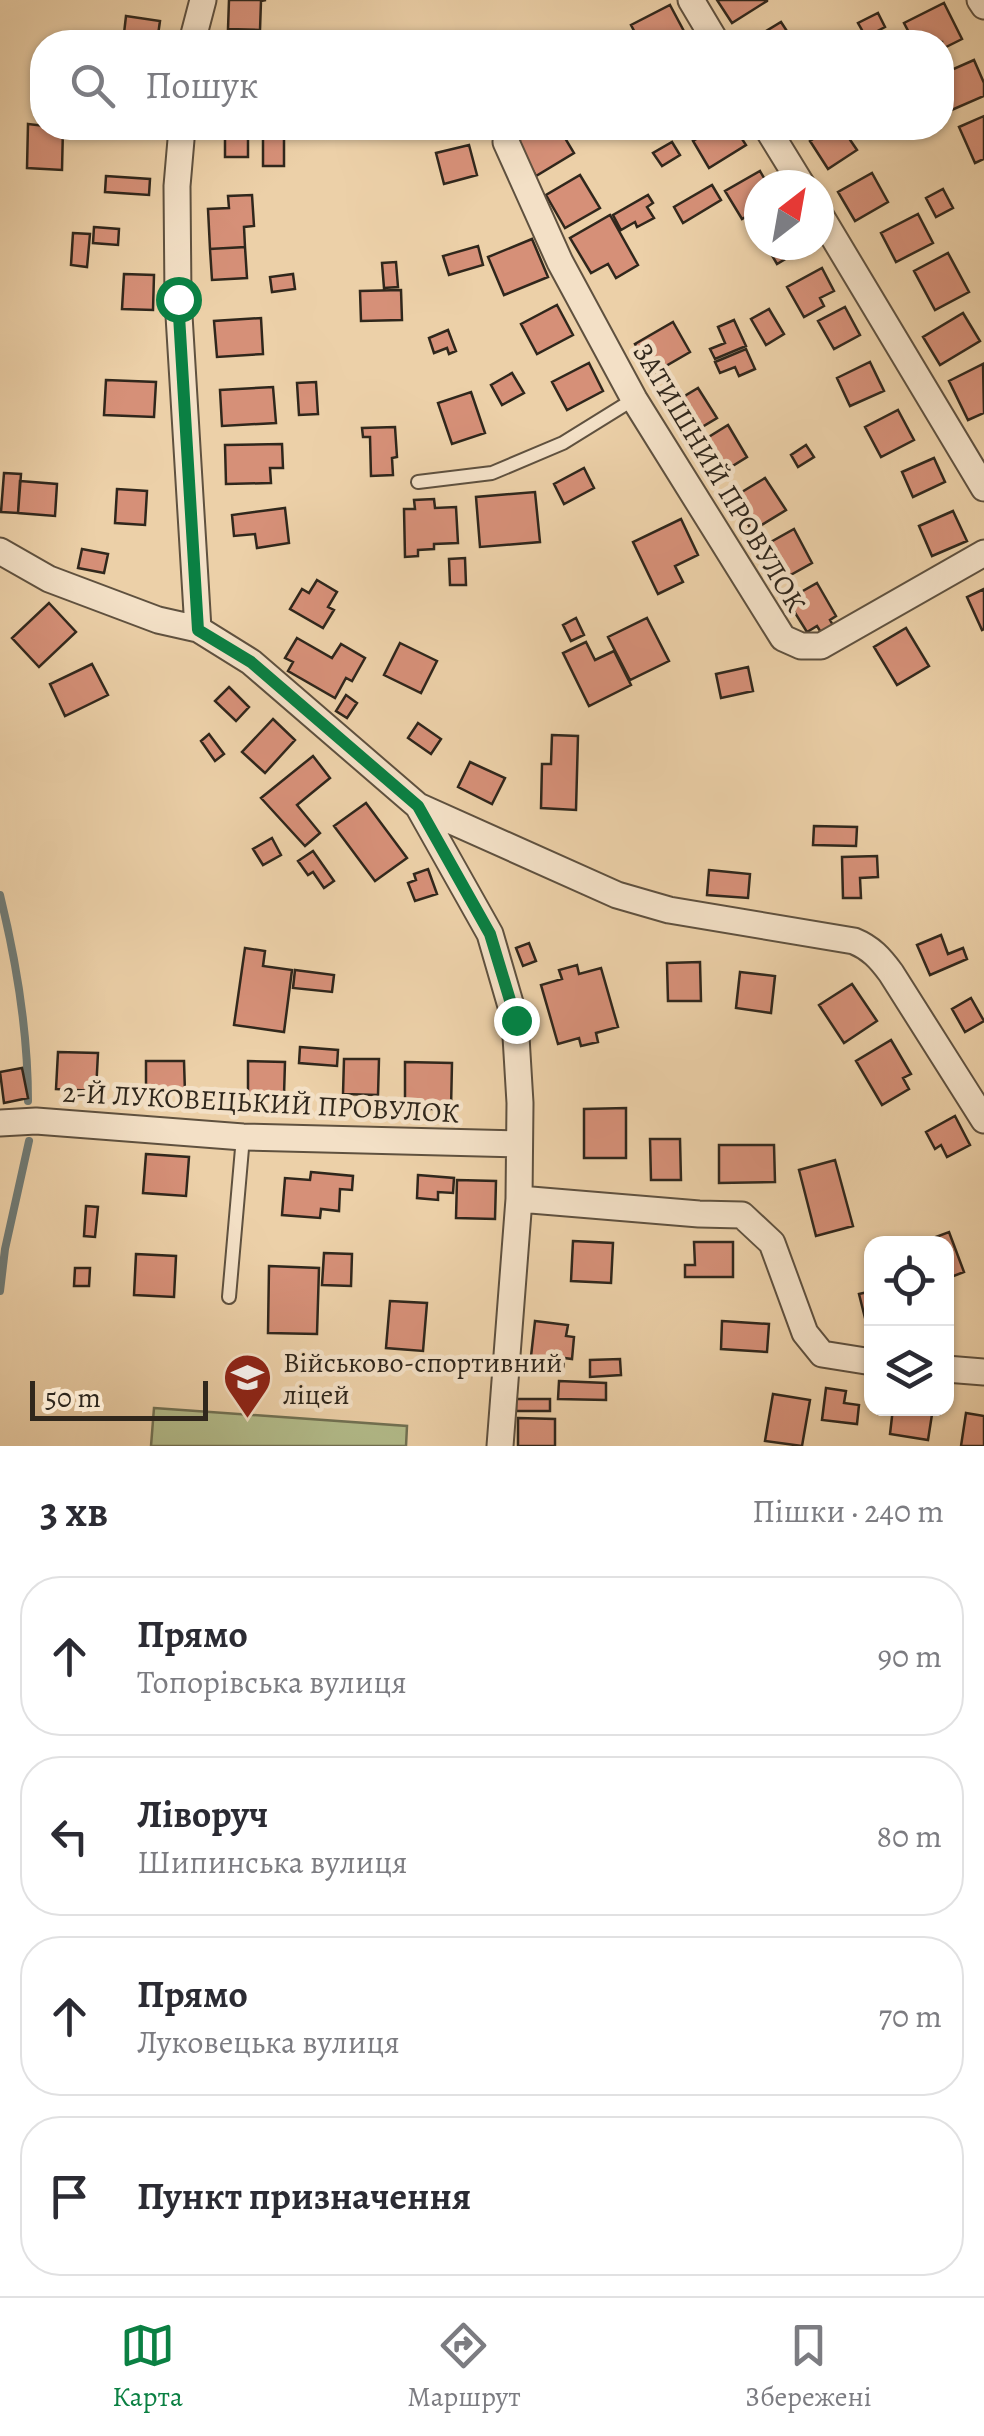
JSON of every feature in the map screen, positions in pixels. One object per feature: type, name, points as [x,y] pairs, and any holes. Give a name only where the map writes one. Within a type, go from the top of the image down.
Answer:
[{"type":"street","points":[[195,30],[203,0]]},
{"type":"street","points":[[691,0],[709,30]]},
{"type":"street","points":[[181,140],[178,299],[198,630]]},
{"type":"street","points":[[774,140],[793,170]]},
{"type":"street","name":"ЗАТИШНИЙ ПРОВУЛОК","points":[[506,142],[560,262],[634,399],[783,638],[802,646],[821,646],[984,553]]},
{"type":"street","points":[[834,239],[984,488]]},
{"type":"street","points":[[0,551],[50,579],[158,620],[198,630],[251,662],[418,806],[617,895],[669,910],[854,940],[866,946],[891,973],[984,1120]]},
{"type":"street","points":[[418,806],[490,934],[516,1020],[519,1199],[500,1446]]},
{"type":"street","name":"2-Й ЛУКОВЕЦЬКИЙ ПРОВУЛОК","points":[[0,1123],[36,1121],[243,1137],[519,1144]]},
{"type":"street","points":[[519,1199],[742,1215],[772,1243],[805,1333],[822,1354],[864,1361]]},
{"type":"street","points":[[954,1370],[984,1372]]},
{"type":"lane","points":[[418,482],[492,473],[563,443],[634,399]]},
{"type":"lane","points":[[229,1297],[243,1137]]},
{"type":"green space","points":[[154,1408],[407,1426],[406,1446],[151,1446]]},
{"type":"building","points":[[229,0],[266,0],[261,1],[260,30],[228,29]]},
{"type":"building","points":[[717,0],[767,0],[767,1],[732,23]]},
{"type":"building","points":[[944,3],[962,39],[954,43],[954,30],[908,30],[904,23]]},
{"type":"building","points":[[670,5],[683,30],[634,30],[631,25]]},
{"type":"building","points":[[878,13],[885,27],[862,30],[858,23]]},
{"type":"building","points":[[126,16],[160,21],[159,30],[124,30]]},
{"type":"building","points":[[781,22],[786,30],[768,30]]},
{"type":"building","points":[[974,60],[984,83],[984,96],[954,109],[954,69]]},
{"type":"building","points":[[984,116],[984,159],[975,163],[959,127]]},
{"type":"building","points":[[28,124],[30,140],[63,140],[62,170],[27,168]]},
{"type":"building","points":[[225,140],[248,140],[248,157],[225,157]]},
{"type":"building","points":[[263,140],[284,140],[284,166],[263,166]]},
{"type":"building","points":[[566,140],[574,153],[536,176],[516,142]]},
{"type":"building","points":[[743,140],[746,145],[709,168],[693,141]]},
{"type":"building","points":[[850,140],[857,150],[828,169],[810,141]]},
{"type":"building","points":[[672,142],[680,155],[662,166],[653,153]]},
{"type":"building","points":[[469,145],[477,175],[444,184],[436,153]]},
{"type":"building","points":[[872,173],[888,202],[855,221],[838,192]]},
{"type":"building","points":[[580,175],[600,208],[565,228],[546,195]]},
{"type":"building","points":[[106,176],[150,179],[149,195],[105,192]]},
{"type":"building","points":[[744,180],[744,218],[742,219],[725,191]]},
{"type":"building","points":[[712,185],[721,200],[683,223],[674,207]]},
{"type":"building","points":[[943,189],[953,208],[936,217],[926,198]]},
{"type":"building","points":[[252,195],[254,226],[244,227],[245,247],[210,249],[208,209],[229,208],[228,196]]},
{"type":"building","points":[[648,195],[653,203],[647,207],[654,218],[621,230],[613,215]]},
{"type":"building","points":[[918,214],[933,243],[896,262],[881,233]]},
{"type":"building","points":[[610,215],[638,265],[616,278],[608,264],[591,273],[570,238]]},
{"type":"building","points":[[94,227],[119,229],[118,245],[93,243]]},
{"type":"building","points":[[73,233],[90,234],[87,267],[71,265]]},
{"type":"building","points":[[532,239],[548,277],[504,295],[488,257]]},
{"type":"building","points":[[478,246],[483,265],[449,275],[443,256]]},
{"type":"building","points":[[245,247],[247,278],[212,280],[210,249]]},
{"type":"building","points":[[948,253],[969,292],[935,310],[914,271]]},
{"type":"building","points":[[396,262],[398,287],[384,288],[382,263]]},
{"type":"building","points":[[822,268],[834,291],[820,298],[824,306],[804,317],[787,287]]},
{"type":"building","points":[[124,274],[154,275],[153,310],[122,309]]},
{"type":"building","points":[[293,274],[295,289],[272,292],[270,277]]},
{"type":"building","points":[[401,290],[402,320],[361,321],[360,291]]},
{"type":"building","points":[[557,305],[573,335],[537,354],[521,324]]},
{"type":"building","points":[[845,307],[860,335],[834,349],[818,321]]},
{"type":"building","points":[[769,309],[784,334],[766,345],[751,319]]},
{"type":"building","points":[[963,313],[980,341],[940,365],[923,337]]},
{"type":"building","points":[[261,318],[263,354],[217,357],[214,321]]},
{"type":"building","points":[[734,320],[746,346],[715,359],[710,349],[725,343],[718,327]]},
{"type":"building","points":[[673,322],[690,352],[652,374],[635,344]]},
{"type":"building","points":[[448,330],[456,351],[449,354],[447,348],[434,353],[429,338]]},
{"type":"building","points":[[746,349],[755,369],[739,376],[735,367],[720,373],[715,362]]},
{"type":"building","points":[[870,362],[884,391],[850,406],[837,378]]},
{"type":"building","points":[[589,363],[603,391],[567,410],[552,382]]},
{"type":"building","points":[[983,364],[984,413],[968,420],[949,381]]},
{"type":"building","points":[[512,373],[524,393],[502,405],[491,385]]},
{"type":"building","points":[[106,380],[156,382],[154,417],[104,415]]},
{"type":"building","points":[[316,382],[318,414],[299,415],[297,383]]},
{"type":"building","points":[[273,387],[276,423],[222,426],[220,390]]},
{"type":"building","points":[[698,388],[717,418],[692,433],[673,403]]},
{"type":"building","points":[[471,392],[485,433],[452,444],[438,403]]},
{"type":"building","points":[[898,410],[914,440],[881,457],[865,427]]},
{"type":"building","points":[[728,425],[747,457],[718,475],[699,443]]},
{"type":"building","points":[[395,427],[397,457],[392,458],[393,475],[371,476],[370,437],[363,437],[362,428]]},
{"type":"building","points":[[282,444],[283,468],[270,468],[271,483],[226,484],[225,445]]},
{"type":"building","points":[[806,445],[814,457],[798,467],[791,455]]},
{"type":"building","points":[[934,458],[945,482],[913,497],[902,472]]},
{"type":"building","points":[[584,468],[594,488],[564,504],[554,484]]},
{"type":"building","points":[[4,473],[21,474],[18,513],[1,512]]},
{"type":"building","points":[[765,478],[786,510],[752,531],[732,498]]},
{"type":"building","points":[[20,481],[57,484],[55,516],[18,513]]},
{"type":"building","points":[[117,489],[147,491],[145,525],[115,523]]},
{"type":"building","points":[[535,492],[540,542],[480,547],[476,497]]},
{"type":"building","points":[[434,499],[435,508],[456,507],[458,543],[434,544],[434,549],[418,550],[418,556],[405,557],[404,509],[415,509],[414,500]]},
{"type":"building","points":[[285,508],[289,543],[257,548],[255,534],[234,536],[232,515]]},
{"type":"building","points":[[953,511],[967,541],[932,556],[919,526]]},
{"type":"building","points":[[681,519],[698,555],[675,566],[683,582],[658,594],[633,542]]},
{"type":"building","points":[[794,529],[812,563],[778,582],[760,548]]},
{"type":"building","points":[[82,549],[108,554],[104,573],[78,568]]},
{"type":"building","points":[[465,558],[466,585],[450,585],[449,559]]},
{"type":"building","points":[[317,580],[337,592],[328,607],[334,610],[323,628],[290,609],[302,589],[309,593]]},
{"type":"building","points":[[817,583],[836,616],[830,620],[834,627],[822,634],[817,626],[807,632],[787,600]]},
{"type":"building","points":[[984,589],[984,629],[982,630],[967,597]]},
{"type":"building","points":[[49,603],[76,632],[39,667],[12,638]]},
{"type":"building","points":[[576,618],[584,635],[571,641],[563,625]]},
{"type":"building","points":[[647,618],[669,661],[630,680],[608,637]]},
{"type":"building","points":[[906,628],[929,666],[897,685],[874,647]]},
{"type":"building","points":[[297,638],[332,658],[341,644],[365,658],[352,681],[346,678],[335,698],[288,671],[293,662],[285,658]]},
{"type":"building","points":[[586,642],[595,660],[614,651],[631,685],[589,706],[563,653]]},
{"type":"building","points":[[400,643],[437,661],[421,693],[384,675]]},
{"type":"building","points":[[92,664],[108,695],[65,716],[50,684]]},
{"type":"building","points":[[748,667],[753,691],[721,698],[716,674]]},
{"type":"building","points":[[229,687],[249,707],[236,721],[215,701]]},
{"type":"building","points":[[346,695],[357,703],[347,718],[336,711]]},
{"type":"building","points":[[273,719],[295,740],[265,773],[242,752]]},
{"type":"building","points":[[418,723],[441,739],[431,754],[408,738]]},
{"type":"building","points":[[209,734],[224,754],[215,761],[201,741]]},
{"type":"building","points":[[552,735],[578,736],[576,810],[541,808],[542,764],[551,764]]},
{"type":"building","points":[[313,756],[330,778],[297,805],[320,833],[305,846],[261,798]]},
{"type":"building","points":[[470,762],[505,778],[492,804],[458,787]]},
{"type":"building","points":[[366,803],[407,858],[375,881],[334,826]]},
{"type":"building","points":[[814,826],[857,827],[856,846],[813,845]]},
{"type":"building","points":[[272,838],[281,855],[263,865],[253,849]]},
{"type":"building","points":[[313,851],[334,881],[324,888],[313,872],[308,875],[298,861]]},
{"type":"building","points":[[877,856],[878,877],[860,878],[861,898],[843,898],[842,857]]},
{"type":"building","points":[[428,869],[437,894],[415,901],[408,883],[416,880],[414,874]]},
{"type":"building","points":[[709,870],[750,874],[748,898],[707,895]]},
{"type":"building","points":[[941,935],[948,954],[963,948],[967,959],[930,975],[917,945]]},
{"type":"building","points":[[529,943],[536,961],[523,966],[516,948]]},
{"type":"building","points":[[245,948],[265,951],[263,966],[292,970],[284,1032],[234,1025]]},
{"type":"building","points":[[700,962],[701,1001],[668,1001],[667,963]]},
{"type":"building","points":[[577,965],[579,974],[601,968],[618,1027],[596,1033],[598,1042],[581,1046],[579,1038],[558,1044],[541,985],[562,979],[559,970]]},
{"type":"building","points":[[295,970],[334,975],[332,992],[293,988]]},
{"type":"building","points":[[740,972],[775,976],[771,1013],[736,1008]]},
{"type":"building","points":[[852,984],[877,1021],[844,1043],[819,1005]]},
{"type":"building","points":[[971,998],[984,1021],[965,1032],[952,1009]]},
{"type":"building","points":[[891,1040],[911,1074],[903,1078],[909,1089],[882,1105],[856,1061]]},
{"type":"building","points":[[300,1047],[338,1050],[337,1066],[299,1063]]},
{"type":"building","points":[[58,1052],[98,1053],[96,1091],[56,1089]]},
{"type":"building","points":[[344,1059],[379,1059],[378,1095],[343,1094]]},
{"type":"building","points":[[146,1061],[184,1061],[185,1093],[146,1093]]},
{"type":"building","points":[[248,1061],[285,1062],[284,1095],[248,1094]]},
{"type":"building","points":[[405,1062],[452,1063],[451,1109],[426,1109],[426,1102],[405,1101]]},
{"type":"building","points":[[22,1068],[28,1098],[4,1103],[0,1072]]},
{"type":"building","points":[[626,1108],[626,1158],[584,1158],[584,1109]]},
{"type":"building","points":[[955,1116],[970,1145],[947,1157],[941,1145],[935,1149],[926,1132]]},
{"type":"building","points":[[650,1139],[680,1139],[681,1180],[651,1180]]},
{"type":"building","points":[[719,1145],[774,1145],[775,1182],[719,1183]]},
{"type":"building","points":[[146,1154],[189,1157],[186,1196],[143,1193]]},
{"type":"building","points":[[835,1160],[853,1226],[816,1236],[799,1170]]},
{"type":"building","points":[[311,1172],[353,1176],[352,1190],[340,1189],[339,1211],[321,1209],[320,1218],[282,1215],[285,1178],[310,1180]]},
{"type":"building","points":[[418,1175],[454,1178],[453,1193],[438,1192],[438,1200],[417,1198]]},
{"type":"building","points":[[457,1180],[496,1181],[495,1219],[456,1218]]},
{"type":"building","points":[[86,1206],[98,1207],[95,1237],[84,1236]]},
{"type":"building","points":[[573,1241],[613,1243],[611,1283],[571,1281]]},
{"type":"building","points":[[694,1242],[733,1242],[733,1277],[685,1277],[685,1265],[695,1265]]},
{"type":"building","points":[[954,1245],[964,1272],[954,1276]]},
{"type":"building","points":[[324,1253],[352,1254],[351,1286],[322,1285]]},
{"type":"building","points":[[136,1254],[176,1256],[174,1297],[134,1295]]},
{"type":"building","points":[[269,1266],[319,1268],[317,1334],[268,1333]]},
{"type":"building","points":[[75,1268],[90,1268],[89,1286],[74,1286]]},
{"type":"building","points":[[390,1301],[427,1303],[423,1351],[386,1348]]},
{"type":"building","points":[[535,1321],[568,1325],[566,1336],[574,1337],[572,1359],[564,1358],[563,1369],[530,1365]]},
{"type":"building","points":[[722,1321],[769,1324],[767,1352],[721,1349]]},
{"type":"building","points":[[620,1359],[621,1375],[590,1377],[590,1360]]},
{"type":"building","points":[[559,1381],[606,1383],[606,1400],[558,1399]]},
{"type":"building","points":[[826,1388],[846,1391],[844,1403],[859,1405],[857,1424],[822,1420]]},
{"type":"building","points":[[773,1394],[810,1400],[802,1446],[765,1441]]},
{"type":"building","points":[[516,1399],[550,1399],[550,1411],[516,1411]]},
{"type":"building","points":[[966,1413],[984,1416],[984,1446],[961,1446]]},
{"type":"building","points":[[892,1416],[932,1416],[928,1440],[890,1434]]},
{"type":"building","points":[[518,1418],[555,1419],[555,1446],[518,1446]]},
{"type":"waterway","points":[[0,895],[20,997],[28,1101]]},
{"type":"waterway","points":[[0,1291],[5,1249],[29,1141]]},
{"type":"place","name":"Військово-спортивний ліцей","points":[[248,1420]]},
{"type":"route","points":[[178,299],[198,630],[251,662],[418,806],[490,934],[516,1020]]}]
